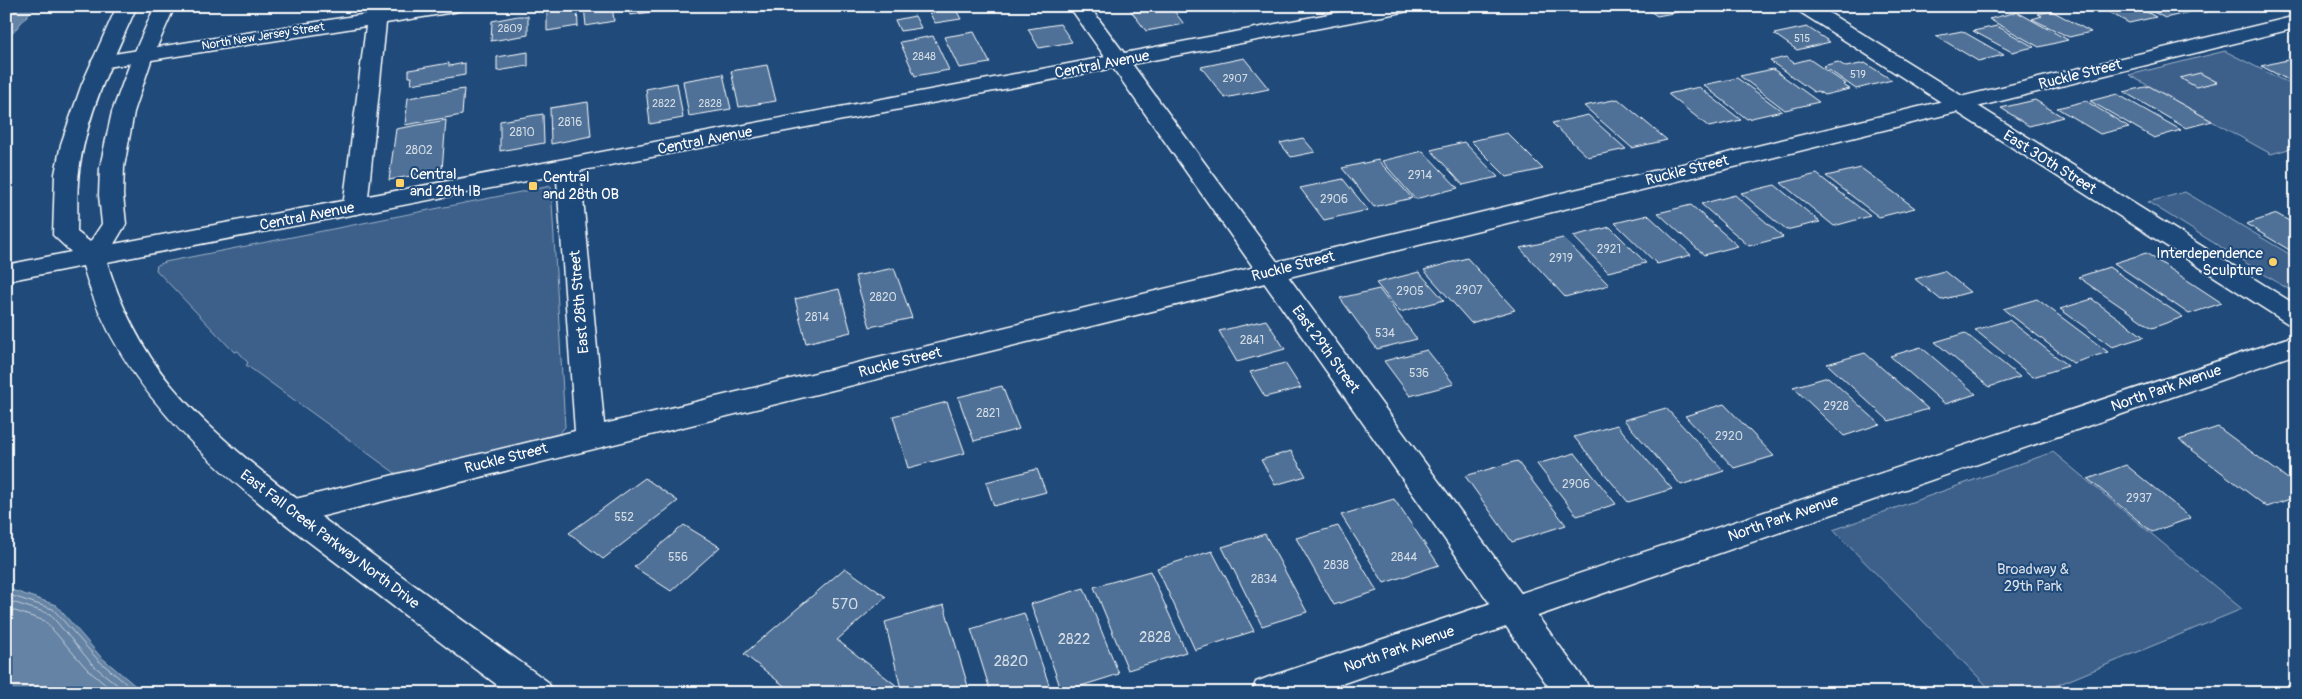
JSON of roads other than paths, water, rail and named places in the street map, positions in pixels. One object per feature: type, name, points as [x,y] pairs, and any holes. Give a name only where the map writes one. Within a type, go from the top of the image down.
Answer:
[{"type":"main road","points":[[127,6],[101,62],[84,106],[68,165],[65,235],[94,257],[114,224],[111,207],[114,146],[126,100],[165,6]]},
{"type":"main road","name":"North New Jersey Street","points":[[101,62],[378,12],[454,6]]},
{"type":"main road","name":"East 29th Street","points":[[1079,6],[1573,693]]},
{"type":"main road","name":"Central Avenue","points":[[6,274],[1403,6]]},
{"type":"main road","name":"East 30th Street","points":[[1804,6],[2296,317]]},
{"type":"main road","points":[[355,207],[378,12]]},
{"type":"main road","name":"Ruckle Street","points":[[291,512],[2296,22]]},
{"type":"main road","name":"East 28th Street","points":[[568,166],[590,438]]},
{"type":"main road","name":"East Fall Creek Parkway North Drive","points":[[94,257],[103,292],[134,352],[161,392],[204,438],[291,512],[535,693]]},
{"type":"main road","name":"North Park Avenue","points":[[1270,693],[2296,344]]},
{"type":"water","points":[[6,6],[35,6],[6,41]]},
{"type":"water","points":[[6,588],[56,605],[101,657],[144,693],[6,693]]},
{"type":"place","name":"Central and 28th IB","points":[[400,183]]},
{"type":"place","name":"Central and 28th OB","points":[[533,186]]},
{"type":"place","name":"Interdependence Sculpture","points":[[2273,262]]},
{"type":"park label","name":"Broadway & 29th Park","points":[[2033,578]]}]
